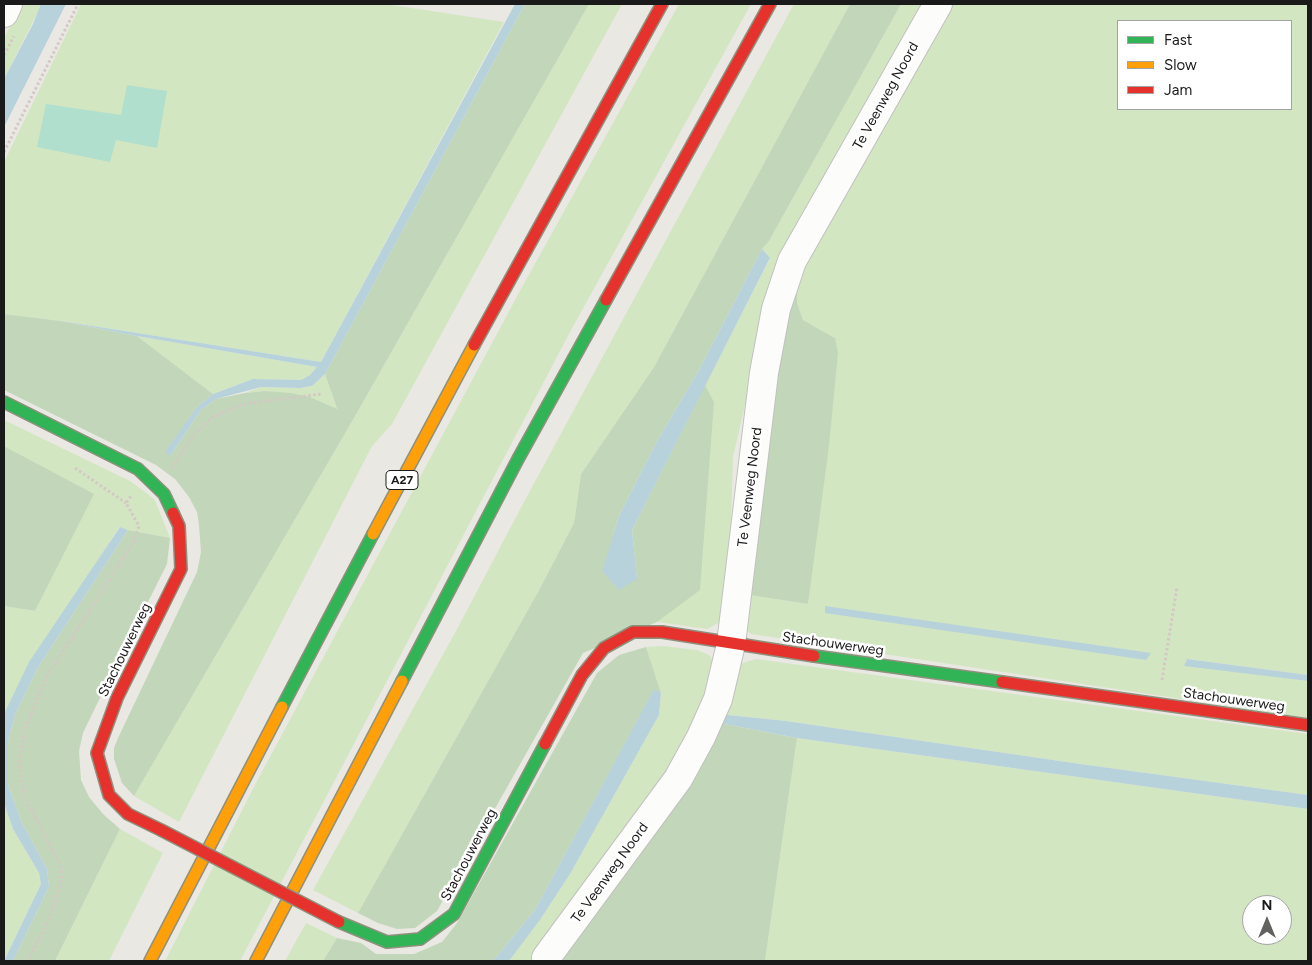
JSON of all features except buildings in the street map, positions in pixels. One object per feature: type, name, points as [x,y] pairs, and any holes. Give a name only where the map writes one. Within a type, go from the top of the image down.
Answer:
[{"type":"main road","name":"A27","points":[[150,961],[227,810],[490,314],[662,4]]},
{"type":"main road","points":[[256,961],[518,459],[770,4]]},
{"type":"main road","name":"Stachouwerweg","points":[[4,402],[138,469],[164,494],[179,526],[181,569],[117,698],[97,753],[109,795],[128,814],[339,922],[387,942],[420,939],[454,914],[582,675],[604,648],[632,632],[662,632],[731,644],[1308,725]]},
{"type":"street","points":[[4,13],[8,4]]},
{"type":"street","name":"Te Veenweg Noord","points":[[551,960],[678,779],[701,737],[718,699],[731,644],[764,373],[776,309],[792,262],[938,4]]},
{"type":"path","points":[[4,152],[78,4]]},
{"type":"path","points":[[126,503],[145,476],[173,467],[193,436],[211,418],[243,404],[322,394]]},
{"type":"path","points":[[28,961],[49,918],[60,888],[62,870],[24,795],[19,762],[25,729],[46,678],[133,543],[139,526],[126,503],[74,467]]},
{"type":"path","points":[[1158,704],[1177,586]]},
{"type":"green space","points":[[21,4],[42,4],[4,79],[4,38]]},
{"type":"green space","points":[[81,4],[385,4],[504,22],[321,362],[61,321],[4,314],[4,162]]},
{"type":"green space","points":[[525,4],[589,4],[354,418],[134,796],[122,783],[114,759],[114,748],[197,572],[201,552],[197,512],[189,497],[175,479],[156,465],[4,390],[4,314],[61,321],[137,336],[213,394],[197,407],[170,456],[201,410],[216,399],[265,391],[291,393],[310,397],[337,409],[325,374]]},
{"type":"green space","points":[[589,4],[622,4],[392,424],[372,446],[179,822],[134,796],[354,418]]},
{"type":"green space","points":[[679,4],[751,4],[570,332],[240,961],[165,961],[257,781],[521,289]]},
{"type":"green space","points":[[794,4],[850,4],[654,367],[581,474],[574,523],[538,592],[358,913],[313,890],[456,631]]},
{"type":"green space","points":[[850,4],[901,4],[769,241],[762,249],[699,370],[656,443],[619,516],[614,532],[613,536],[637,579],[632,530],[705,385],[714,402],[700,590],[657,622],[583,653],[437,911],[415,928],[397,929],[378,923],[358,913],[538,592],[574,523],[581,474],[654,367]]},
{"type":"green space","points":[[901,4],[931,4],[761,335],[733,457],[729,588],[724,620],[707,629],[657,622],[714,402],[705,385],[770,259],[762,249],[769,241]]},
{"type":"green space","points":[[945,4],[1308,4],[1308,675],[1187,659],[1185,665],[1308,681],[1308,718],[751,634],[743,627],[743,594],[808,604],[835,338],[803,320],[797,304],[797,269]]},
{"type":"green space","points":[[127,85],[167,91],[157,148],[116,140],[110,162],[37,147],[46,104],[121,115]]},
{"type":"green space","points":[[797,269],[797,303],[803,320],[835,338],[838,353],[829,446],[808,604],[743,594],[766,405]]},
{"type":"green space","points":[[137,336],[317,367],[310,375],[301,380],[253,379],[213,394]]},
{"type":"green space","points":[[325,374],[337,410],[310,397],[265,391],[245,393],[261,387],[300,388],[312,386]]},
{"type":"green space","points":[[4,420],[130,481],[155,500],[170,538],[119,527],[4,715],[4,606],[35,611],[93,494],[4,446]]},
{"type":"green space","points":[[4,446],[94,494],[35,611],[4,606]]},
{"type":"green space","points":[[128,530],[170,538],[167,564],[83,733],[79,751],[81,780],[89,797],[103,814],[120,829],[55,961],[13,961],[49,887],[47,869],[22,823],[8,785],[8,742],[15,715],[37,669]]},
{"type":"green space","points":[[663,646],[697,650],[709,655],[717,666],[700,720],[633,825],[530,961],[509,961],[540,920],[570,874],[659,715],[661,693],[646,647]]},
{"type":"green space","points":[[646,647],[661,693],[654,690],[535,910],[493,961],[323,961],[337,938],[361,943],[376,954],[414,954],[442,942],[457,923],[597,673],[619,655]]},
{"type":"green space","points":[[756,659],[1308,734],[1308,795],[786,721],[718,714],[735,670],[743,663]]},
{"type":"green space","points":[[715,722],[797,738],[765,961],[557,961]]},
{"type":"green space","points":[[797,738],[1308,809],[1308,961],[765,961]]},
{"type":"green space","points":[[4,803],[13,829],[39,873],[41,884],[4,961]]},
{"type":"green space","points":[[120,829],[163,853],[109,961],[55,961]]},
{"type":"green space","points":[[306,923],[337,938],[323,961],[285,961]]},
{"type":"water","points":[[41,4],[66,4],[4,127],[4,79],[33,24]]},
{"type":"water","points":[[515,4],[525,4],[325,374],[312,386],[300,388],[261,387],[216,399],[201,410],[170,456],[165,452],[197,407],[213,394],[253,379],[301,380],[310,375],[317,367],[61,321],[321,362]]},
{"type":"water","points":[[762,249],[770,258],[632,530],[637,579],[619,590],[602,571],[619,516],[656,443],[699,370]]},
{"type":"water","points":[[120,527],[128,530],[37,669],[15,715],[8,742],[8,785],[22,823],[47,869],[49,887],[13,961],[4,961],[41,884],[39,873],[13,829],[4,803],[5,712],[29,662]]},
{"type":"water","points":[[825,606],[1151,653],[1146,660],[825,613]]},
{"type":"water","points":[[1187,659],[1308,675],[1308,681],[1184,666]]},
{"type":"water","points":[[654,689],[661,693],[659,715],[570,874],[540,920],[509,961],[493,961],[535,910]]},
{"type":"water","points":[[718,714],[786,721],[1308,795],[1308,809],[797,738],[715,722]]},
{"type":"traffic: fast","points":[[402,681],[518,459],[606,300]]},
{"type":"traffic: fast","points":[[4,402],[138,469],[164,494],[173,513]]},
{"type":"traffic: fast","points":[[282,707],[373,534]]},
{"type":"traffic: fast","points":[[814,656],[1002,682]]},
{"type":"traffic: fast","points":[[339,922],[387,942],[420,939],[454,914],[545,744]]},
{"type":"traffic: slow","points":[[373,534],[474,345]]},
{"type":"traffic: slow","points":[[256,961],[402,681]]},
{"type":"traffic: slow","points":[[150,961],[282,707]]},
{"type":"traffic: jam","points":[[474,345],[662,4]]},
{"type":"traffic: jam","points":[[606,300],[770,4]]},
{"type":"traffic: jam","points":[[161,830],[128,814],[109,795],[97,753],[117,698],[181,569],[179,526],[173,513]]},
{"type":"traffic: jam","points":[[545,744],[582,675],[604,648],[633,632],[662,632],[814,656]]},
{"type":"traffic: jam","points":[[1002,682],[1308,725]]},
{"type":"traffic: jam","points":[[161,830],[339,922]]}]
